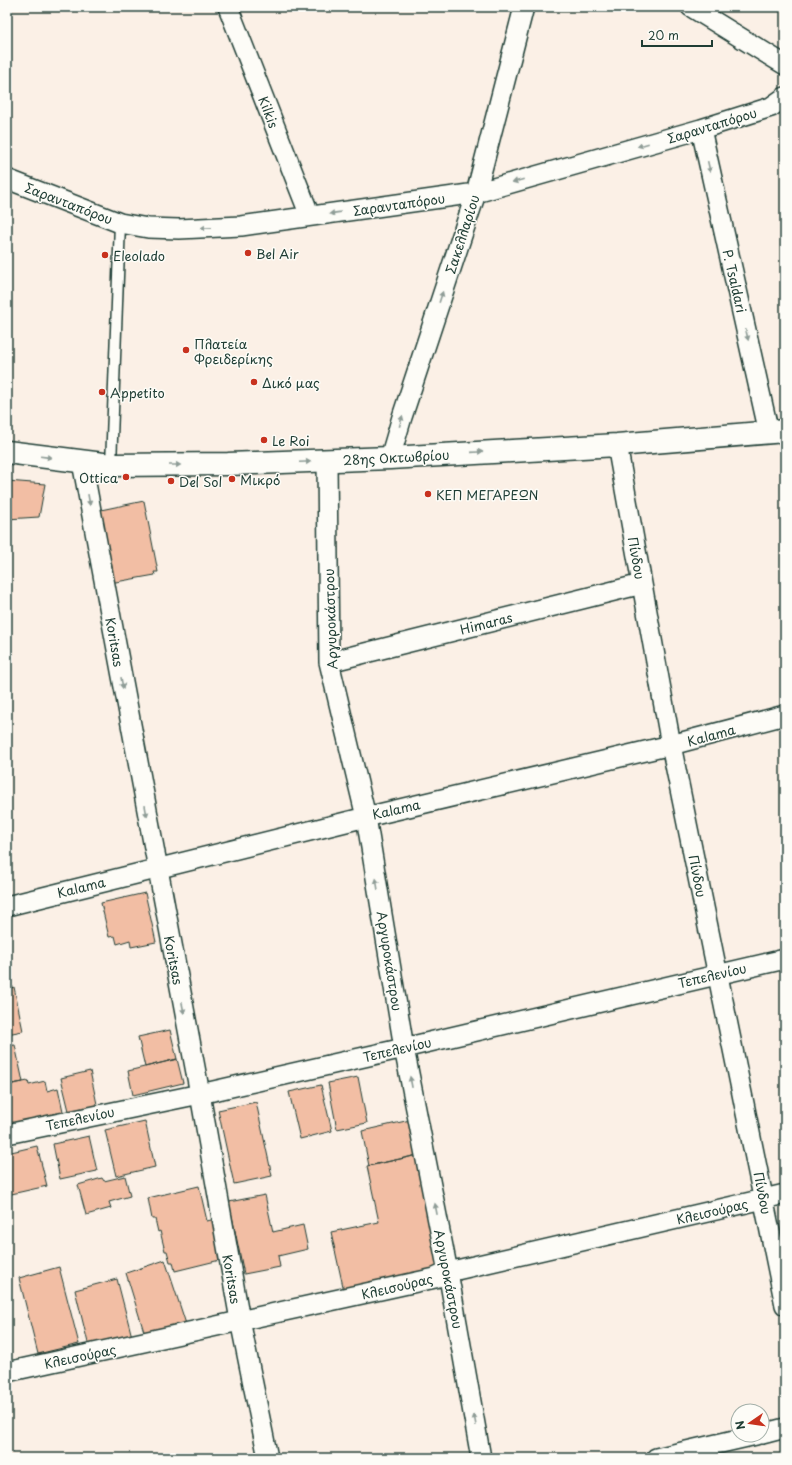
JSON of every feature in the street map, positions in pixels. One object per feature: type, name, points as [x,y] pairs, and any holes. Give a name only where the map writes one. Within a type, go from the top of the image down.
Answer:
[{"type":"street","name":"Kilkis","points":[[228,7],[310,216]]},
{"type":"street","name":"Σακελλαρίου","points":[[390,458],[402,417],[476,193],[524,7]]},
{"type":"street","points":[[691,7],[785,64]]},
{"type":"street","name":"Σαρανταπόρου","points":[[7,179],[120,223],[148,228],[179,229],[241,226],[476,193],[701,129],[772,106],[785,97]]},
{"type":"street","name":"P. Tsaldari","points":[[701,129],[777,432]]},
{"type":"street","name":"28ης Οκτωβρίου","points":[[7,452],[111,465],[228,464],[390,458],[617,445],[777,432]]},
{"type":"street","name":"Πίνδου","points":[[617,445],[671,745],[785,1305]]},
{"type":"street","name":"Αργυροκάστρου","points":[[327,461],[330,662],[366,816],[404,1048],[448,1272],[482,1458]]},
{"type":"street","name":"Koritsas","points":[[82,462],[200,1094],[240,1320],[268,1458]]},
{"type":"street","name":"Himaras","points":[[330,662],[642,584]]},
{"type":"street","name":"Kalama","points":[[7,906],[366,816],[671,745],[785,715]]},
{"type":"street","name":"Τεπελενίου","points":[[7,1134],[200,1094],[785,959]]},
{"type":"street","name":"Κλεισούρας","points":[[7,1372],[436,1278],[448,1272],[785,1194]]},
{"type":"street","points":[[770,1432],[785,1428]]},
{"type":"street","points":[[656,1458],[730,1441]]},
{"type":"lane","points":[[111,465],[120,223]]},
{"type":"building","points":[[7,481],[45,484],[39,517],[7,519]]},
{"type":"building","points":[[144,501],[158,572],[154,572],[155,575],[110,583],[96,511]]},
{"type":"building","points":[[145,893],[156,942],[131,947],[130,940],[117,944],[115,936],[109,937],[101,903]]},
{"type":"building","points":[[14,987],[23,1031],[7,1034],[7,989]]},
{"type":"building","points":[[170,1030],[177,1059],[145,1067],[138,1037]]},
{"type":"building","points":[[15,1045],[23,1082],[7,1085],[7,1046]]},
{"type":"building","points":[[177,1059],[183,1083],[133,1095],[128,1071]]},
{"type":"building","points":[[90,1071],[98,1109],[70,1115],[61,1078]]},
{"type":"building","points":[[358,1077],[367,1123],[337,1129],[328,1083]]},
{"type":"building","points":[[28,1081],[29,1085],[45,1081],[47,1091],[58,1088],[64,1116],[7,1129],[7,1085]]},
{"type":"building","points":[[321,1085],[332,1131],[300,1139],[289,1092]]},
{"type":"building","points":[[256,1102],[272,1176],[234,1184],[218,1110]]},
{"type":"building","points":[[410,1120],[418,1155],[369,1166],[362,1131]]},
{"type":"building","points":[[145,1121],[155,1167],[116,1176],[105,1130]]},
{"type":"building","points":[[89,1136],[97,1171],[60,1179],[53,1144]]},
{"type":"building","points":[[37,1146],[47,1186],[7,1195],[7,1153]]},
{"type":"building","points":[[418,1155],[443,1269],[344,1291],[331,1232],[379,1222],[367,1166]]},
{"type":"building","points":[[125,1176],[130,1196],[109,1202],[111,1208],[86,1215],[78,1185],[102,1178],[104,1181]]},
{"type":"building","points":[[199,1186],[207,1221],[215,1219],[224,1259],[175,1271],[173,1262],[170,1262],[167,1251],[165,1251],[155,1219],[152,1219],[148,1198]]},
{"type":"building","points":[[265,1195],[273,1232],[303,1225],[308,1249],[278,1256],[280,1267],[244,1274],[229,1202]]},
{"type":"building","points":[[165,1260],[187,1327],[145,1335],[126,1273]]},
{"type":"building","points":[[59,1267],[79,1344],[38,1354],[19,1278]]},
{"type":"building","points":[[117,1279],[132,1337],[89,1347],[75,1290]]},
{"type":"place","name":"Bel Air","points":[[248,253]]},
{"type":"place","name":"Eleolado","points":[[105,255]]},
{"type":"place","name":"Πλατεία Φρειδερίκης","points":[[186,350]]},
{"type":"place","name":"Δικό μας","points":[[254,382]]},
{"type":"place","name":"Appetito","points":[[102,392]]},
{"type":"place","name":"Le Roi","points":[[264,440]]},
{"type":"place","name":"Ottica","points":[[126,477]]},
{"type":"place","name":"Μικρό","points":[[232,479]]},
{"type":"place","name":"Del Sol","points":[[171,481]]},
{"type":"place","name":"ΚΕΠ ΜΕΓΑΡΕΩΝ","points":[[428,494]]}]
